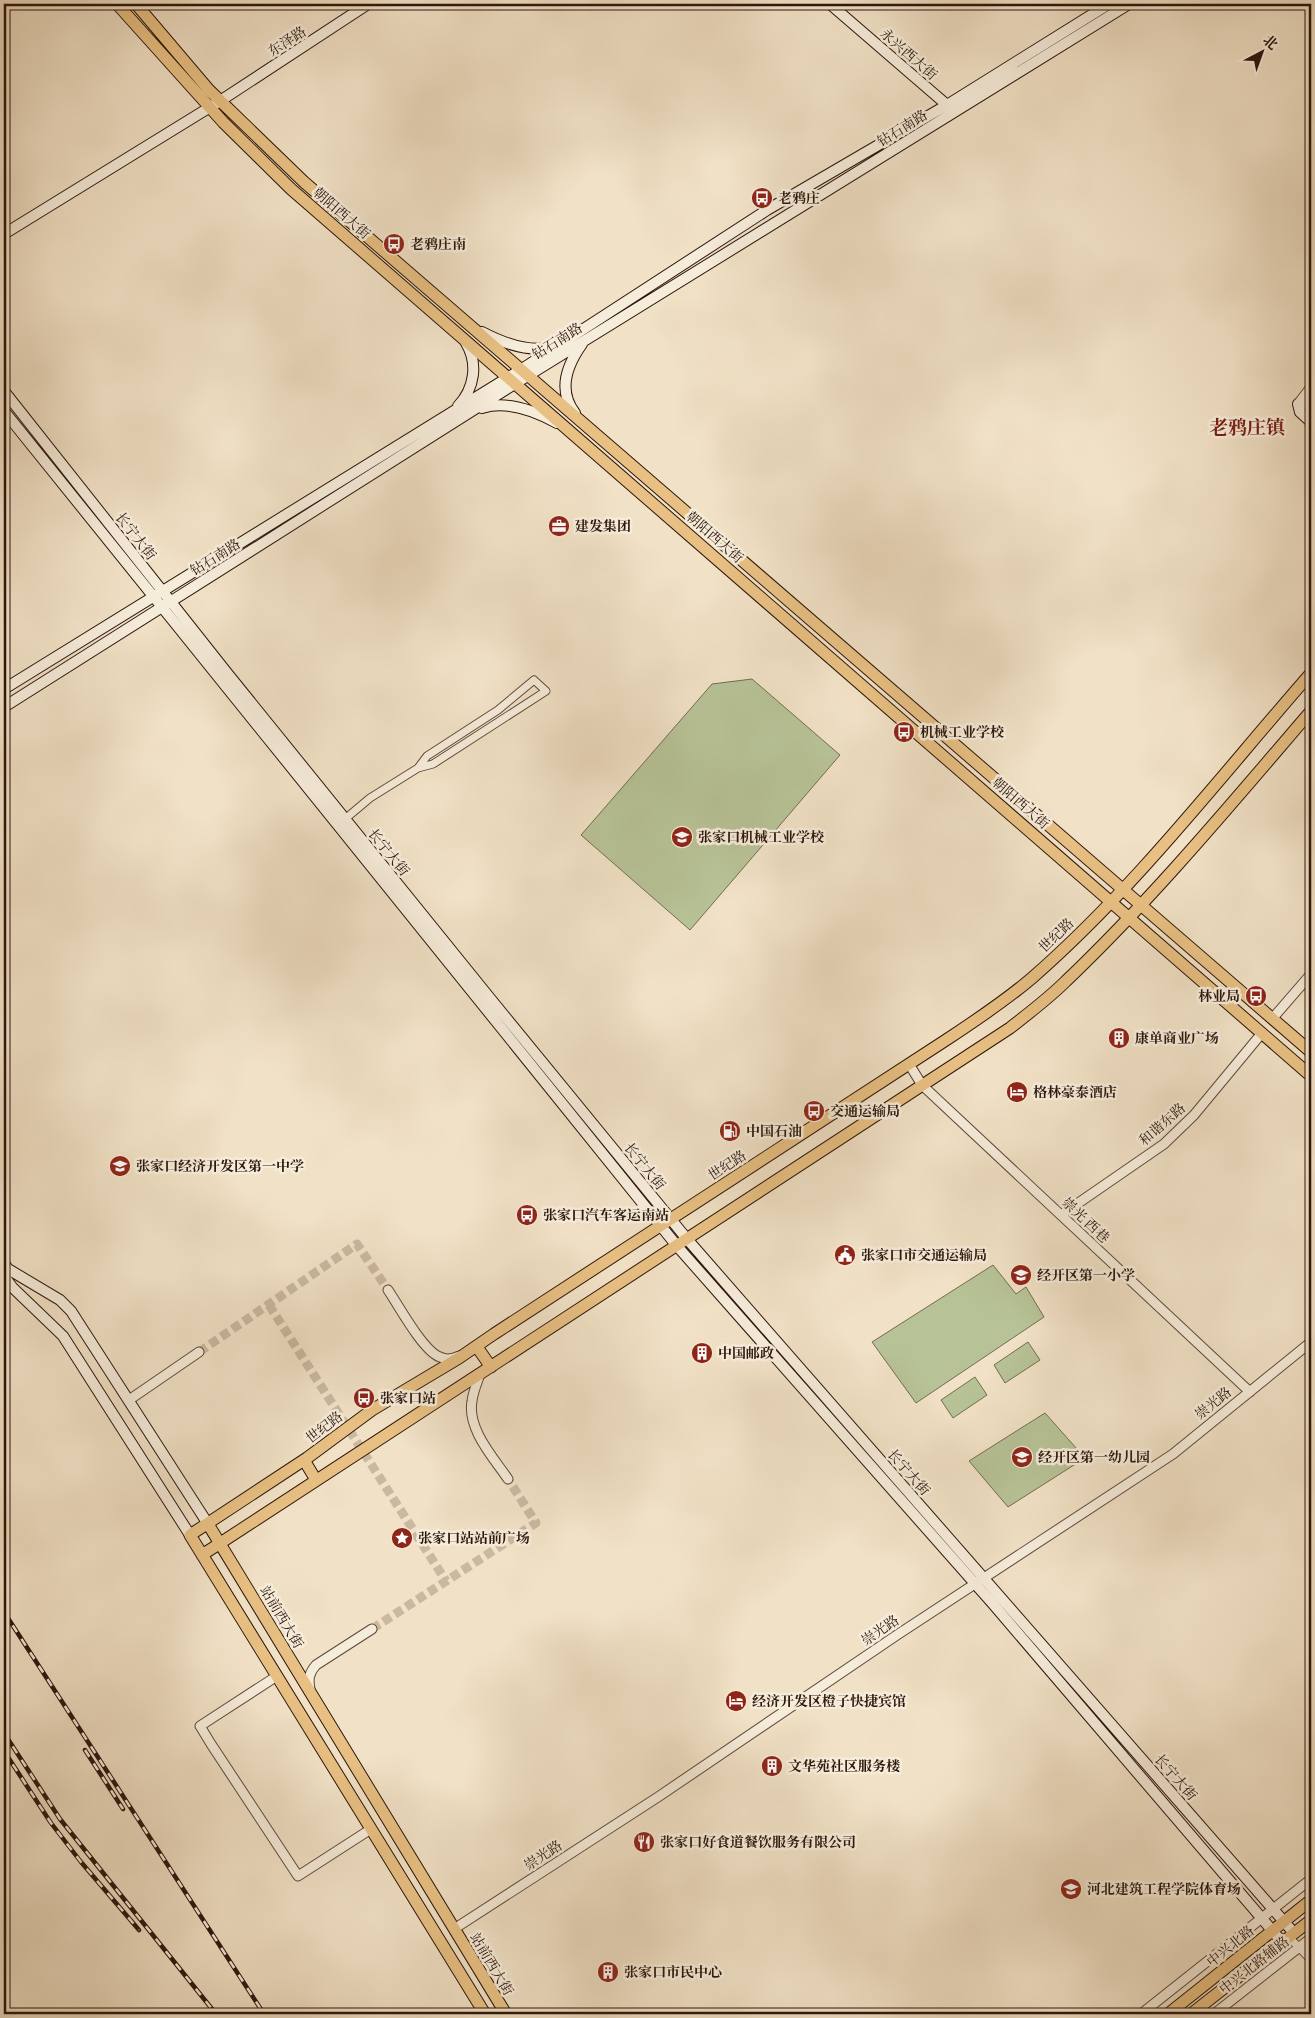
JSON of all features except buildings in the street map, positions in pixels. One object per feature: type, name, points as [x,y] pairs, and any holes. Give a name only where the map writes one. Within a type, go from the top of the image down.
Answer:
[{"type":"main road","name":"朝阳西大街","points":[[117,4],[210,107],[291,189],[1130,916],[1311,1076]]},
{"type":"main road","name":"朝阳西大街","points":[[136,4],[220,101],[304,182],[580,418],[1311,1052]]},
{"type":"main road","name":"东泽路","points":[[4,234],[220,101],[368,4]]},
{"type":"main road","name":"永兴西大街","points":[[830,4],[947,105]]},
{"type":"main road","name":"钻石南路","points":[[526,372],[560,344],[767,210],[947,105],[1109,4]]},
{"type":"main road","name":"钻石南路","points":[[4,689],[454,410],[584,341],[1129,4]]},
{"type":"main road","points":[[475,328],[496,339],[524,347],[544,349],[560,344]]},
{"type":"main road","points":[[454,410],[466,395],[474,369],[471,351],[463,338]]},
{"type":"main road","points":[[580,418],[568,405],[565,392],[569,365],[584,341]]},
{"type":"main road","name":"钻石南路","points":[[4,707],[472,411],[512,380]]},
{"type":"main road","name":"长宁大街","points":[[4,391],[158,594]]},
{"type":"main road","points":[[1307,404],[1300,412],[1311,422]]},
{"type":"main road","points":[[472,411],[496,405],[506,405],[538,414],[570,430]]},
{"type":"main road","name":"长宁大街","points":[[4,411],[158,594],[677,1246],[1284,1922],[1288,1938]]},
{"type":"main road","name":"长宁大街","points":[[166,604],[345,819],[687,1239],[979,1581],[1273,1931],[1288,1938]]},
{"type":"main road","name":"世纪路","points":[[190,1535],[304,1460],[372,1410],[466,1354],[1007,998],[1051,960],[1124,890],[1311,674]]},
{"type":"main road","points":[[202,1555],[1010,1028],[1065,983],[1141,906],[1311,711]]},
{"type":"main road","name":"站前西大街","points":[[4,1263],[8,1269],[60,1300],[71,1311],[208,1524],[506,2014]]},
{"type":"main road","points":[[4,1276],[12,1287],[63,1336],[190,1535],[485,2014]]},
{"type":"main road","points":[[477,1346],[491,1367]]},
{"type":"main road","points":[[304,1460],[316,1480]]},
{"type":"main road","points":[[331,1765],[348,1754]]},
{"type":"main road","name":"中兴北路","points":[[1168,2014],[1311,1900]]},
{"type":"main road","name":"中兴北路","points":[[1190,2014],[1311,1920]]},
{"type":"street","points":[[1307,404],[1311,387]]},
{"type":"street","points":[[345,819],[370,798],[418,768],[433,764],[546,691],[534,680],[498,710],[427,756],[418,768]]},
{"type":"street","points":[[1272,1019],[1311,974]]},
{"type":"street","name":"和谐东路","points":[[1061,1216],[1164,1144],[1194,1115],[1262,1033]]},
{"type":"street","name":"崇光 西巷","points":[[908,1064],[922,1085],[1250,1392]]},
{"type":"street","points":[[388,1290],[427,1348],[440,1358],[447,1359],[466,1354]]},
{"type":"street","name":"崇光路","points":[[454,1929],[658,1797],[979,1581],[1173,1454],[1311,1342]]},
{"type":"street","points":[[129,1400],[199,1352]]},
{"type":"street","points":[[480,1374],[471,1403],[473,1418],[479,1436],[508,1479]]},
{"type":"street","points":[[310,1691],[308,1679],[311,1670],[372,1629]]},
{"type":"street","points":[[277,1676],[200,1726],[211,1744],[298,1876],[371,1829]]},
{"type":"street","points":[[1140,2014],[1311,1880]]},
{"type":"street","points":[[1288,1938],[1311,1960]]},
{"type":"street","name":"中兴北路辅路","points":[[1214,2014],[1311,1938]]},
{"type":"green space","points":[[752,679],[840,755],[690,930],[581,835],[712,684]]},
{"type":"green space","points":[[993,1265],[1016,1294],[1026,1287],[1044,1317],[916,1403],[872,1342]]},
{"type":"green space","points":[[1028,1342],[1040,1360],[1005,1383],[994,1365]]},
{"type":"green space","points":[[975,1377],[987,1395],[953,1418],[941,1400]]},
{"type":"green space","points":[[1045,1413],[1085,1458],[1008,1507],[969,1461]]},
{"type":"tunnel","points":[[199,1352],[357,1244],[388,1290]]},
{"type":"tunnel","points":[[269,1305],[446,1581]]},
{"type":"tunnel","points":[[372,1629],[536,1523],[508,1479]]},
{"type":"railway","points":[[4,1612],[264,2014]]},
{"type":"railway","points":[[4,1733],[60,1819],[216,2014]]},
{"type":"railway","points":[[85,1750],[123,1809]]},
{"type":"railway","points":[[4,1751],[51,1823],[81,1862],[139,1930]]},
{"type":"place","name":"老鸦庄","points":[[762,198]]},
{"type":"place","name":"老鸦庄南","points":[[394,244]]},
{"type":"place","name":"建发集团","points":[[559,526]]},
{"type":"place","name":"机械工业学校","points":[[904,732]]},
{"type":"place","name":"张家口机械工业学校","points":[[682,837]]},
{"type":"place","name":"林业局","points":[[1256,996]]},
{"type":"place","name":"康单商业广场","points":[[1119,1038]]},
{"type":"place","name":"格林豪泰酒店","points":[[1017,1092]]},
{"type":"place","name":"交通运输局","points":[[814,1111]]},
{"type":"place","name":"中国石油","points":[[730,1131]]},
{"type":"place","name":"张家口经济开发区第一中学","points":[[120,1166]]},
{"type":"place","name":"张家口汽车客运南站","points":[[527,1215]]},
{"type":"place","name":"张家口市交通运输局","points":[[845,1255]]},
{"type":"place","name":"经开区第一小学","points":[[1021,1275]]},
{"type":"place","name":"中国邮政","points":[[702,1353]]},
{"type":"place","name":"张家口站","points":[[364,1398]]},
{"type":"place","name":"经开区第一幼儿园","points":[[1022,1457]]},
{"type":"place","name":"张家口站站前广场","points":[[402,1538]]},
{"type":"place","name":"经济开发区橙子快捷宾馆","points":[[736,1701]]},
{"type":"place","name":"文华苑社区服务楼","points":[[772,1766]]},
{"type":"place","name":"张家口好食道餐饮服务有限公司","points":[[644,1842]]},
{"type":"place","name":"河北建筑工程学院体育场","points":[[1071,1889]]},
{"type":"place","name":"张家口市民中心","points":[[608,1972]]},
{"type":"district","name":"老鸦庄镇","points":[[1247,427]]}]
